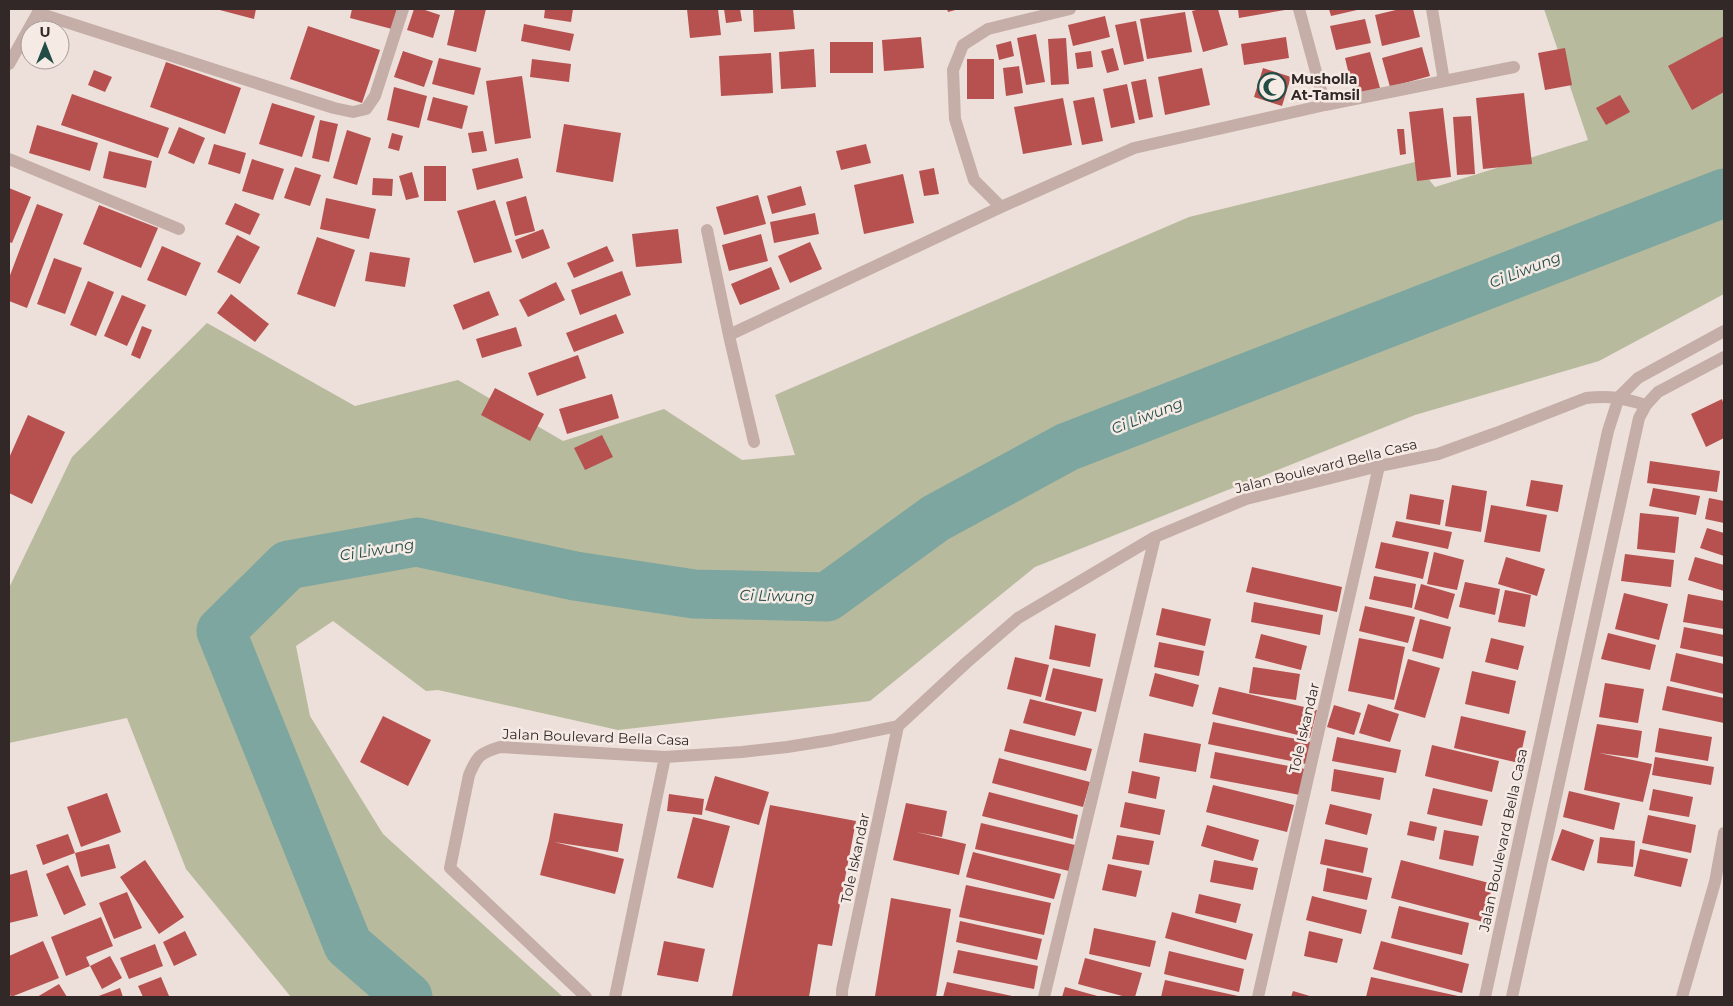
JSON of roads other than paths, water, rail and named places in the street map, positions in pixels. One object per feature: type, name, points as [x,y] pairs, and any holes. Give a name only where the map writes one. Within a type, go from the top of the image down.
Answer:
[{"type":"street","points":[[9,64],[39,11],[334,108],[353,112],[366,109],[375,96],[403,9]]},
{"type":"street","points":[[1002,207],[974,180],[955,119],[953,70],[964,45],[988,29],[1070,9]]},
{"type":"street","points":[[1299,9],[1325,105]]},
{"type":"street","points":[[1432,9],[1444,81]]},
{"type":"street","points":[[729,335],[1002,207],[1134,148],[1325,105],[1514,67]]},
{"type":"street","points":[[9,159],[179,229]]},
{"type":"street","points":[[707,230],[754,442]]},
{"type":"street","name":"Jalan Boulevard Bella Casa","points":[[1485,997],[1608,431],[1619,397],[1638,378],[1724,331]]},
{"type":"street","points":[[1512,997],[1639,418],[1646,405],[1658,392],[1724,357]]},
{"type":"street","name":"Jalan Boulevard Bella Casa","points":[[586,997],[450,868],[468,775],[480,754],[500,747],[665,757],[742,752],[831,740],[898,726],[1018,618],[1155,537],[1246,499],[1379,466],[1438,454],[1586,398],[1602,396],[1619,397],[1646,405]]},
{"type":"street","name":"Tole Iskandar","points":[[1258,997],[1379,466]]},
{"type":"street","points":[[1044,997],[1155,537]]},
{"type":"street","name":"Tole Iskandar","points":[[842,997],[898,726]]},
{"type":"street","points":[[615,997],[665,757]]},
{"type":"street","points":[[1682,997],[1720,883],[1724,833]]},
{"type":"waterway","name":"Ci Liwung","points":[[408,997],[348,945],[221,631],[288,565],[417,542],[575,576],[694,594],[827,597],[936,518],[1067,447],[1724,193]]},
{"type":"place","name":"Musholla At-Tamsil","points":[[1272,87]]}]
